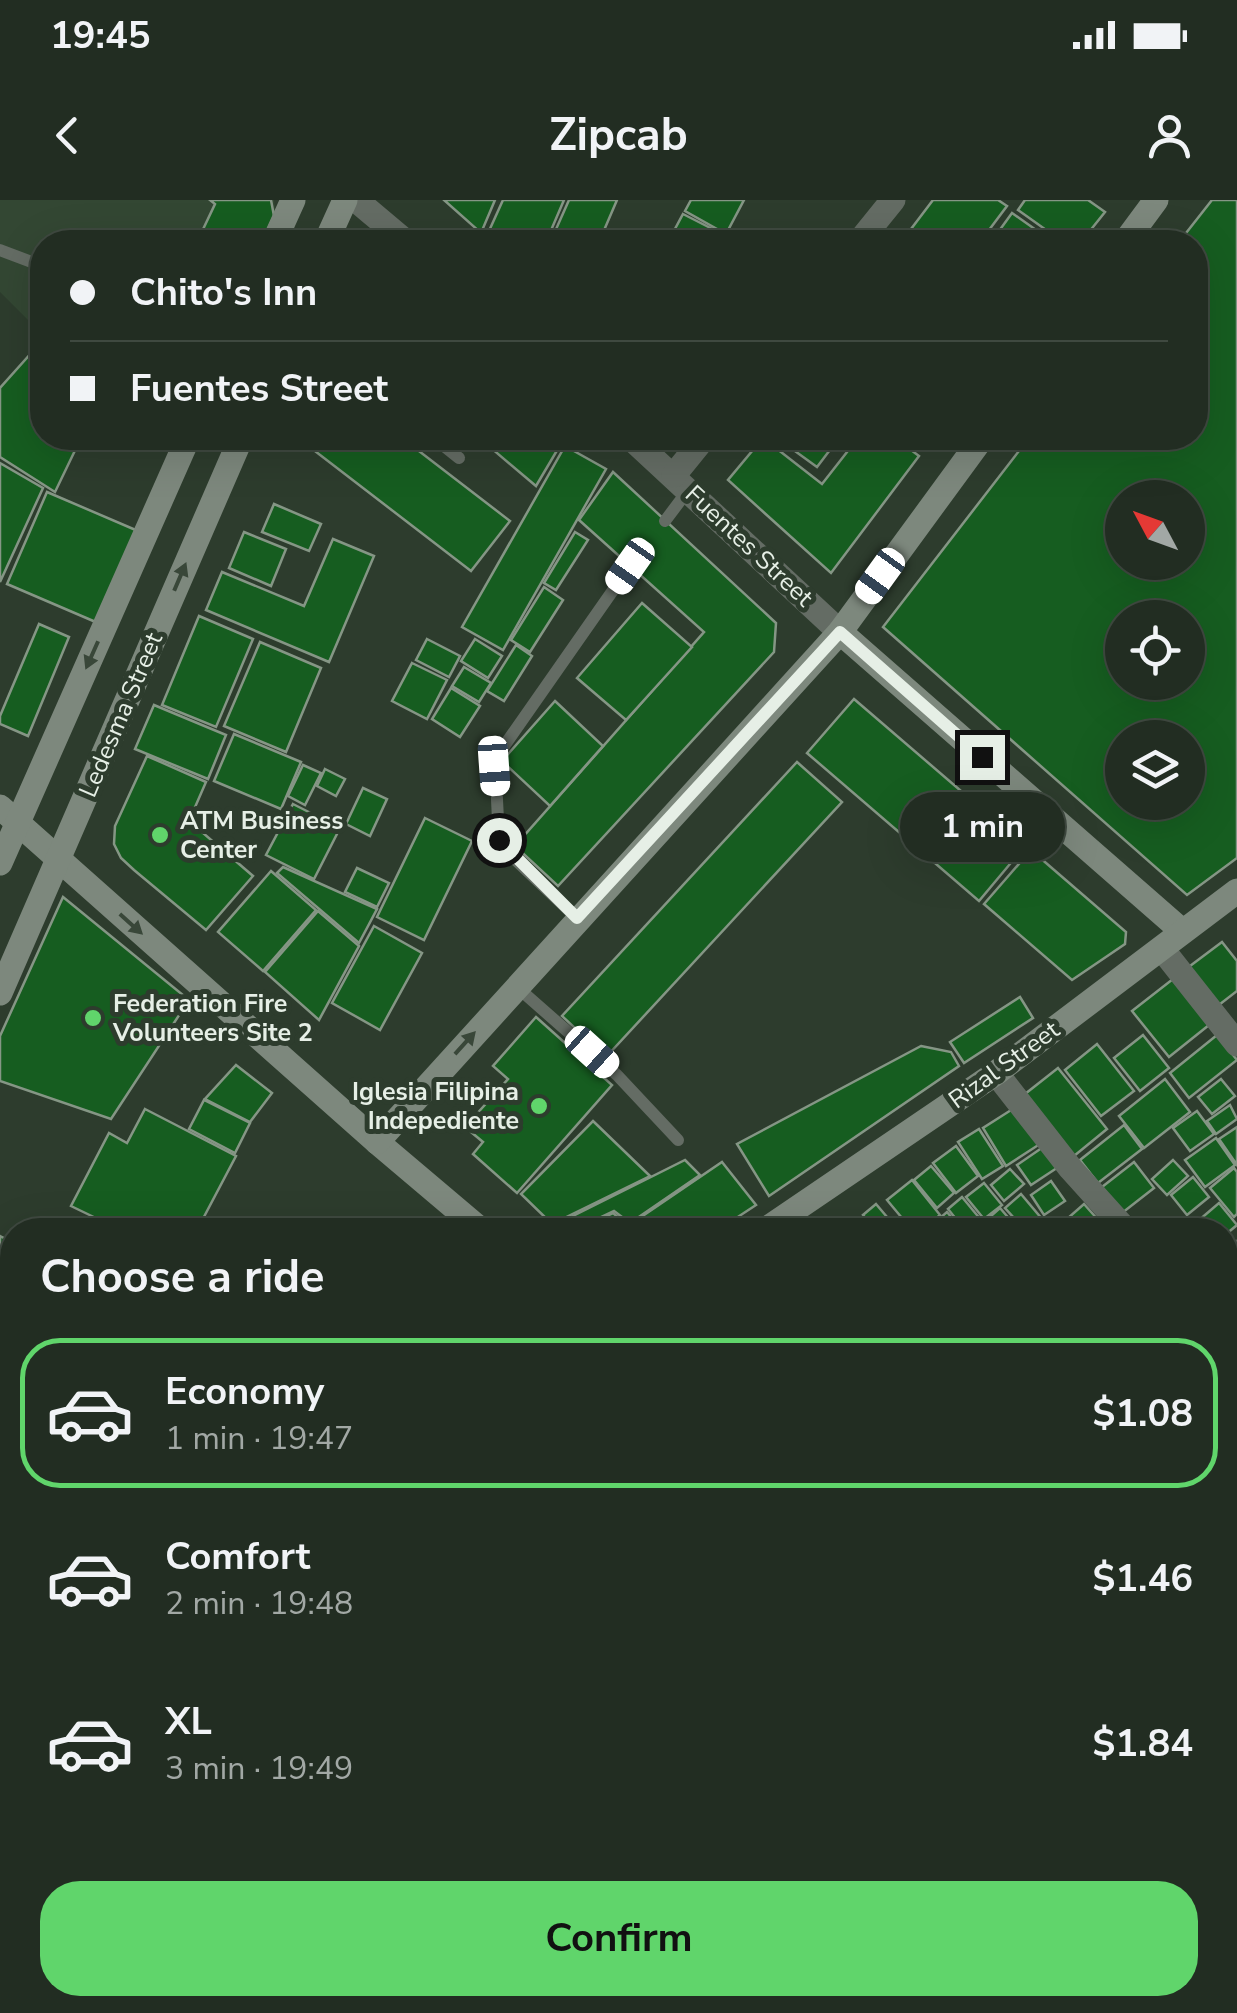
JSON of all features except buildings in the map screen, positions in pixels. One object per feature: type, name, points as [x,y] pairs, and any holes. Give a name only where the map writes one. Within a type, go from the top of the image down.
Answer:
[{"type":"street","points":[[279,230],[292,200]]},
{"type":"street","points":[[331,230],[345,200]]},
{"type":"street","points":[[356,200],[392,230]]},
{"type":"street","points":[[869,230],[893,200]]},
{"type":"street","points":[[1134,230],[1156,200]]},
{"type":"street","name":"Ledesma Street","points":[[0,863],[183,450]]},
{"type":"street","name":"Ledesma Street","points":[[0,993],[236,450]]},
{"type":"street","name":"Fuentes Street","points":[[645,450],[840,632],[1182,932]]},
{"type":"street","points":[[682,482],[698,450]]},
{"type":"street","points":[[376,1142],[840,632],[973,450]]},
{"type":"street","points":[[18,823],[459,1218]]},
{"type":"street","name":"Rizal Street","points":[[783,1218],[996,1073],[1237,890]]},
{"type":"street","points":[[1162,950],[1237,1044]]},
{"type":"street","points":[[996,1073],[1115,1218]]},
{"type":"lane","points":[[0,250],[30,261]]},
{"type":"lane","points":[[449,450],[459,458]]},
{"type":"lane","points":[[665,520],[682,482]]},
{"type":"lane","points":[[577,918],[499,840],[494,766],[630,566]]},
{"type":"lane","points":[[516,985],[617,1075],[678,1140]]},
{"type":"shaded area","points":[[0,200],[274,200],[276,215],[269,230],[30,230],[30,322],[0,292]]},
{"type":"place","name":"ATM Business Center","points":[[160,835]]},
{"type":"place","name":"Federation Fire Volunteers Site 2","points":[[93,1018]]},
{"type":"place","name":"Iglesia Filipina Indepediente","points":[[539,1106]]},
{"type":"route","points":[[499,840],[577,918],[840,632],[982,757]]}]
